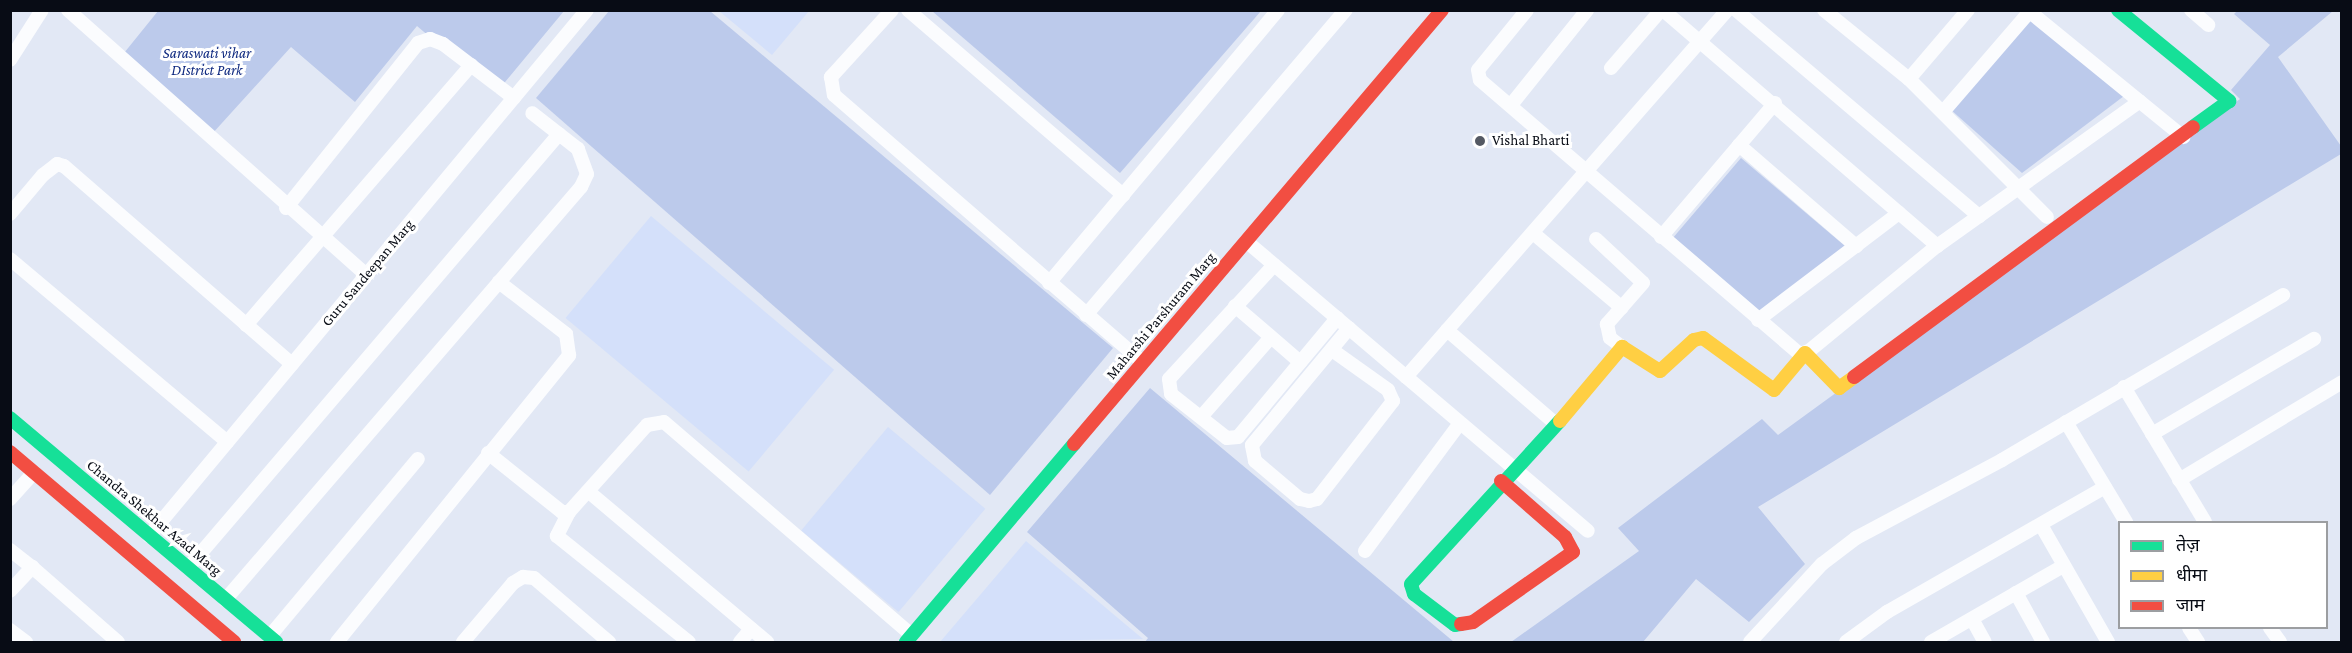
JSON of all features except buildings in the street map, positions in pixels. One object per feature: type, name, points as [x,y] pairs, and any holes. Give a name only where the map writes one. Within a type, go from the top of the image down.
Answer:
[{"type":"street","points":[[10,60],[42,10]]},
{"type":"street","points":[[68,10],[286,208],[366,276]]},
{"type":"street","name":"Guru Sandeepan Marg","points":[[149,536],[587,10]]},
{"type":"street","points":[[892,10],[831,77],[834,95],[1143,363]]},
{"type":"street","points":[[909,10],[1123,195]]},
{"type":"street","points":[[1049,283],[1278,10]]},
{"type":"street","points":[[1086,315],[1346,10]]},
{"type":"street","name":"Maharshi Parshuram Marg","points":[[909,639],[1442,10]]},
{"type":"street","points":[[1527,10],[1478,70],[1480,80],[1796,352],[1805,353],[1839,388],[2229,101],[2118,10]]},
{"type":"street","points":[[1511,105],[1587,10]]},
{"type":"street","points":[[1611,68],[1662,10],[1775,103],[1937,246]]},
{"type":"street","points":[[1406,377],[1703,42],[1727,10]]},
{"type":"street","points":[[1736,10],[1979,216]]},
{"type":"street","points":[[1824,10],[1909,79],[2021,186],[2047,217]]},
{"type":"street","points":[[1909,79],[1968,10]]},
{"type":"street","points":[[2191,10],[2208,25]]},
{"type":"street","points":[[1943,112],[2030,11],[2183,137]]},
{"type":"street","points":[[286,208],[418,43],[430,39],[443,44],[514,98]]},
{"type":"street","points":[[246,324],[324,239],[471,65]]},
{"type":"street","points":[[1596,238],[1643,283],[1607,324],[1606,331],[1622,347],[1660,371],[1694,339],[1703,338],[1774,390],[1805,353],[1937,246],[2140,101]]},
{"type":"street","points":[[1661,237],[1775,103]]},
{"type":"street","points":[[225,600],[499,282],[587,174],[578,149],[532,113]]},
{"type":"street","points":[[188,568],[559,134]]},
{"type":"street","points":[[1739,145],[1856,246]]},
{"type":"street","points":[[10,214],[50,168],[64,166],[292,364]]},
{"type":"street","points":[[1758,320],[1899,213]]},
{"type":"street","points":[[1533,233],[1622,308]]},
{"type":"street","points":[[1246,241],[1588,531]]},
{"type":"street","points":[[10,259],[227,442]]},
{"type":"street","points":[[1274,265],[1169,379],[1171,393],[1227,438],[1238,437],[1337,318]]},
{"type":"street","points":[[337,642],[568,355],[571,344],[567,334],[499,282]]},
{"type":"street","points":[[1750,642],[1822,564],[1856,538],[2066,422],[2283,295]]},
{"type":"street","points":[[1235,306],[1300,362]]},
{"type":"street","points":[[1332,350],[1388,390],[1393,401],[1317,498],[1309,501],[1300,499],[1255,461],[1252,446],[1349,328]]},
{"type":"street","points":[[1448,330],[1557,425]]},
{"type":"street","points":[[1201,417],[1271,337]]},
{"type":"street","points":[[2152,434],[2314,339]]},
{"type":"street","points":[[1501,481],[1564,537],[1573,552],[1473,622],[1455,625],[1414,594],[1411,584],[1501,481],[1557,425],[1622,347]]},
{"type":"street","points":[[2179,480],[2342,382]]},
{"type":"street","points":[[2124,387],[2204,521]]},
{"type":"street","name":"Chandra Shekhar Azad Marg","points":[[10,418],[272,640]]},
{"type":"street","points":[[689,642],[557,536],[569,512],[590,492],[647,425],[664,422],[909,639]]},
{"type":"street","points":[[2066,422],[2125,521]]},
{"type":"street","points":[[1365,550],[1460,423]]},
{"type":"street","points":[[10,452],[234,642]]},
{"type":"street","points":[[488,453],[562,512],[569,512]]},
{"type":"street","points":[[272,640],[418,459]]},
{"type":"street","points":[[10,499],[34,472]]},
{"type":"street","points":[[1846,642],[1887,612],[2105,487]]},
{"type":"street","points":[[590,492],[767,642]]},
{"type":"street","points":[[2041,525],[2108,642]]},
{"type":"street","points":[[10,550],[118,642]]},
{"type":"street","points":[[1931,642],[2063,566]]},
{"type":"street","points":[[10,591],[32,567]]},
{"type":"street","points":[[463,642],[513,583],[524,577],[534,578],[609,642]]},
{"type":"street","points":[[2016,593],[2043,642]]},
{"type":"street","points":[[1972,619],[1985,642]]},
{"type":"street","points":[[740,642],[751,629]]},
{"type":"street","points":[[2190,629],[2198,642]]},
{"type":"street","points":[[2271,629],[2280,642]]},
{"type":"street","points":[[10,630],[26,642]]},
{"type":"shaded area","points":[[719,11],[809,11],[772,55]]},
{"type":"shaded area","points":[[651,216],[834,370],[749,472],[566,318]]},
{"type":"shaded area","points":[[888,427],[985,509],[899,612],[801,530]]},
{"type":"shaded area","points":[[1026,541],[1143,639],[940,642]]},
{"type":"green space","name":"Saraswati vihar DIstrict Park","points":[[158,11],[564,11],[496,93],[417,26],[355,102],[291,47],[212,134],[120,58]]},
{"type":"green space","points":[[609,11],[710,11],[1113,348],[990,495],[536,98]]},
{"type":"green space","points":[[932,11],[1261,11],[1120,173]]},
{"type":"green space","points":[[2237,11],[2333,11],[2278,57],[2341,146],[2341,154],[1758,507],[1805,564],[1749,622],[1696,579],[1643,642],[1511,642],[1639,551],[1618,528],[1762,419],[1778,435],[2240,99],[2231,90],[2270,45],[2234,14]]},
{"type":"green space","points":[[2028,18],[2124,96],[2022,173],[1950,109]]},
{"type":"green space","points":[[1741,158],[1845,246],[1758,313],[1672,239]]},
{"type":"green space","points":[[1150,388],[1454,642],[1145,642],[1148,638],[1027,532]]},
{"type":"traffic: fast","points":[[2118,10],[2229,101],[2193,127]]},
{"type":"traffic: fast","points":[[10,418],[276,642]]},
{"type":"traffic: fast","points":[[1461,624],[1455,625],[1414,594],[1411,584],[1560,421]]},
{"type":"traffic: fast","points":[[906,642],[1074,444]]},
{"type":"traffic: slow","points":[[1560,421],[1622,347],[1660,371],[1694,340],[1703,338],[1774,390],[1805,353],[1839,388],[1854,377]]},
{"type":"traffic: jam","points":[[1074,444],[1442,10]]},
{"type":"traffic: jam","points":[[1854,377],[2193,127]]},
{"type":"traffic: jam","points":[[10,452],[234,642]]},
{"type":"traffic: jam","points":[[1461,624],[1473,622],[1573,552],[1565,537],[1501,481]]},
{"type":"place","name":"Vishal Bharti","points":[[1480,141]]}]
